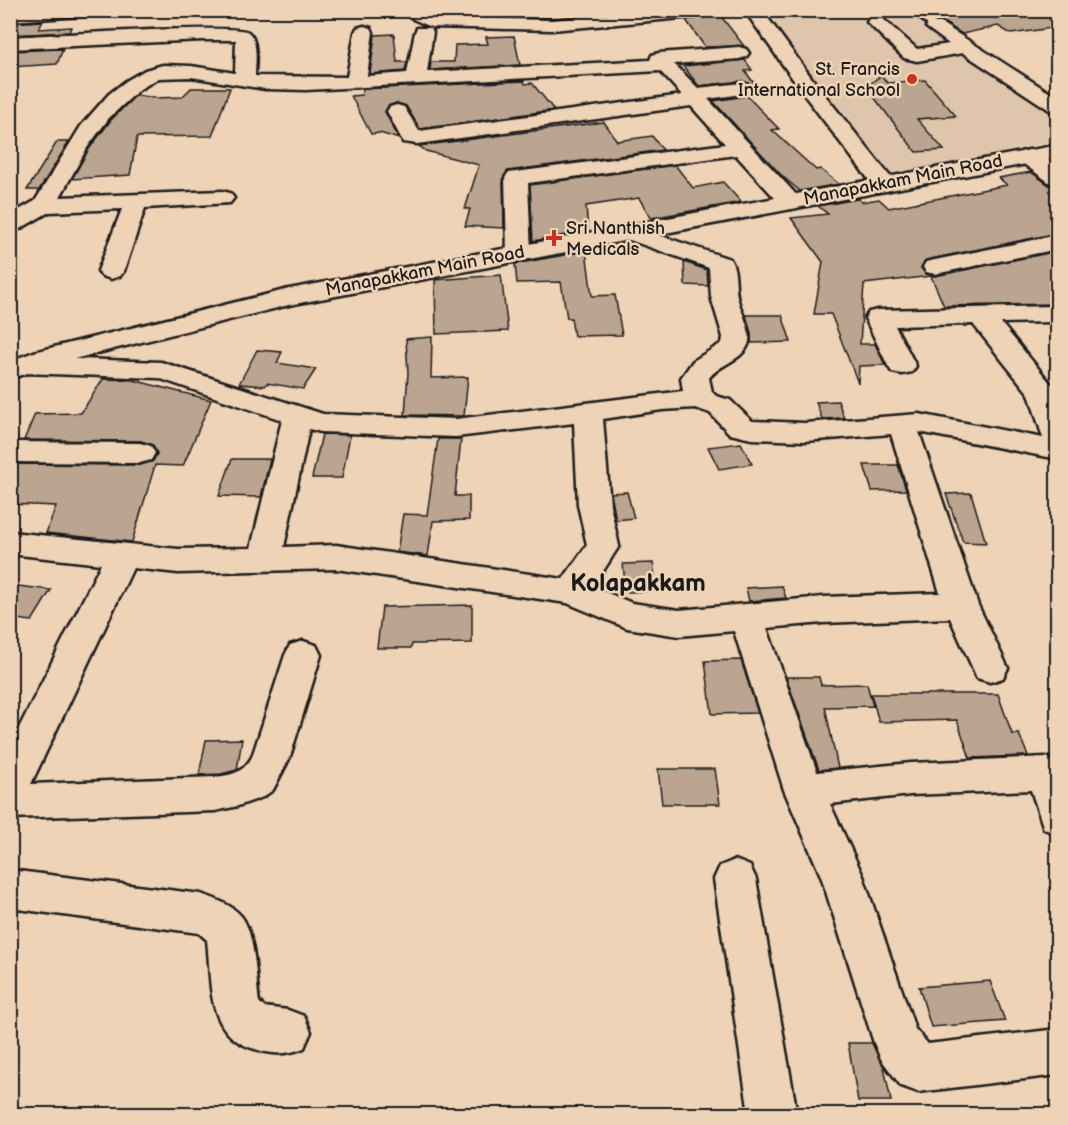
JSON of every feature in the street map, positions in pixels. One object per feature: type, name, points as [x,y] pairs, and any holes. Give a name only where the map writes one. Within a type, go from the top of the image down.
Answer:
[{"type":"street","points":[[10,16],[96,10]]},
{"type":"street","points":[[105,38],[110,10]]},
{"type":"street","points":[[419,10],[419,15],[431,22],[662,62],[739,53]]},
{"type":"street","points":[[44,205],[86,131],[103,110],[152,74],[192,72],[264,82],[356,82],[481,76],[545,40],[603,15],[715,10]]},
{"type":"street","points":[[759,18],[809,88],[884,184]]},
{"type":"street","points":[[876,22],[911,54],[968,47]]},
{"type":"street","points":[[935,27],[1058,107]]},
{"type":"street","points":[[356,82],[364,32]]},
{"type":"street","points":[[416,79],[423,32]]},
{"type":"street","points":[[481,76],[483,32]]},
{"type":"street","points":[[10,43],[203,34],[241,35],[245,40],[245,80]]},
{"type":"street","points":[[637,36],[790,202]]},
{"type":"street","points":[[1023,84],[1046,81]]},
{"type":"street","points":[[397,111],[414,138],[742,89]]},
{"type":"street","points":[[497,104],[508,125]]},
{"type":"street","points":[[519,254],[516,178],[741,148]]},
{"type":"street","name":"Manapakkam Main Road","points":[[16,367],[289,297],[1058,151]]},
{"type":"street","points":[[1029,157],[1058,178]]},
{"type":"street","points":[[10,225],[44,205],[222,198]]},
{"type":"street","points":[[111,271],[136,201]]},
{"type":"street","points":[[629,232],[721,264],[724,297],[736,337],[731,349],[703,367],[695,378],[698,395],[706,403],[720,406],[740,427],[752,430],[805,432],[902,424],[936,426],[1058,450]]},
{"type":"street","points":[[935,267],[1058,242]]},
{"type":"street","points":[[902,366],[878,318],[1058,314]]},
{"type":"street","points":[[981,316],[1050,392],[1058,438]]},
{"type":"street","points":[[16,367],[161,370],[321,423],[456,428],[662,401],[702,399]]},
{"type":"street","points":[[572,592],[603,546],[594,505],[588,412]]},
{"type":"street","points":[[265,559],[298,415]]},
{"type":"street","points":[[902,424],[962,605],[990,668]]},
{"type":"street","points":[[10,452],[140,453]]},
{"type":"street","points":[[10,543],[178,561],[336,557],[572,592],[627,615],[679,623],[747,619],[823,610],[962,605]]},
{"type":"street","points":[[10,786],[122,556]]},
{"type":"street","points":[[747,619],[804,790],[842,876],[897,1043],[918,1069],[1058,1052]]},
{"type":"street","points":[[10,801],[215,794],[240,789],[259,780],[269,761],[303,655]]},
{"type":"street","points":[[804,790],[911,779],[1052,774],[1058,817]]},
{"type":"street","points":[[735,879],[773,1114]]},
{"type":"street","points":[[10,889],[201,913],[214,919],[227,931],[238,1013],[251,1026],[288,1032]]},
{"type":"lane","points":[[915,10],[935,27]]},
{"type":"shaded area","name":"St. Francis International School","points":[[899,14],[922,18],[1057,109],[1057,140],[887,178],[828,100],[771,18]]},
{"type":"building","points":[[925,10],[1058,10],[1058,27],[1011,34],[998,26],[962,34],[942,21],[936,21]]},
{"type":"building","points":[[720,15],[744,46],[705,47],[686,20]]},
{"type":"building","points":[[43,21],[39,29],[71,27],[69,32],[10,35],[10,23]]},
{"type":"building","points":[[394,34],[397,62],[407,62],[405,71],[370,74],[375,35]]},
{"type":"building","points":[[514,36],[520,65],[430,70],[431,62],[454,62],[455,45],[488,44],[486,37]]},
{"type":"building","points":[[63,49],[57,64],[10,67],[10,51]]},
{"type":"building","points":[[745,60],[752,70],[745,71],[756,86],[742,81],[699,86],[683,66]]},
{"type":"building","name":"St. Francis International School","points":[[881,75],[887,83],[925,80],[956,116],[917,119],[944,150],[916,152],[864,84],[870,84]]},
{"type":"building","points":[[524,81],[525,84],[532,83],[554,110],[420,129],[406,106],[396,103],[388,106],[385,112],[399,139],[380,133],[371,134],[351,96],[362,95],[363,89]]},
{"type":"building","points":[[191,88],[230,88],[212,136],[137,137],[130,175],[72,179],[89,149],[111,120],[136,95],[156,98],[182,97]]},
{"type":"building","points":[[747,96],[779,129],[772,130],[816,170],[820,169],[839,184],[800,191],[782,176],[713,101]]},
{"type":"building","points":[[604,122],[617,141],[652,136],[663,150],[508,171],[503,178],[504,228],[465,226],[470,209],[465,209],[479,165],[426,151],[419,146]]},
{"type":"building","points":[[57,142],[69,142],[39,190],[27,190]]},
{"type":"building","points":[[675,165],[693,188],[723,182],[741,202],[651,218],[639,198],[586,206],[588,231],[533,241],[530,185]]},
{"type":"building","points":[[1031,172],[1049,185],[1058,187],[1058,233],[926,260],[921,268],[926,274],[935,276],[1058,251],[1058,304],[944,306],[931,276],[864,284],[860,344],[875,344],[885,365],[859,366],[858,383],[831,314],[814,314],[823,262],[791,218],[828,214],[818,206],[858,199],[862,202],[879,199],[889,208],[1007,185],[999,178]]},
{"type":"building","points":[[586,251],[592,296],[615,295],[622,335],[574,336],[571,318],[567,318],[561,282],[517,283],[515,264]]},
{"type":"building","points":[[684,262],[707,270],[708,286],[685,285]]},
{"type":"building","points":[[501,275],[508,331],[436,334],[435,280]]},
{"type":"building","points":[[746,315],[782,315],[791,342],[751,343]]},
{"type":"building","points":[[432,337],[431,378],[468,377],[464,416],[405,415],[408,373],[406,339]]},
{"type":"building","points":[[257,350],[282,352],[277,363],[316,369],[303,389],[267,383],[265,386],[239,384]]},
{"type":"building","points":[[103,379],[133,380],[211,400],[183,466],[155,465],[132,542],[46,533],[56,506],[10,504],[10,471],[14,464],[140,465],[153,461],[157,454],[153,445],[141,441],[24,440],[35,414],[81,413]]},
{"type":"building","points":[[838,401],[844,418],[822,419],[816,402]]},
{"type":"building","points":[[322,434],[350,435],[342,478],[312,478]]},
{"type":"building","points":[[438,439],[461,439],[455,496],[469,496],[469,520],[433,521],[428,556],[397,552],[403,514],[427,515]]},
{"type":"building","points":[[741,443],[752,464],[719,469],[708,447]]},
{"type":"building","points":[[232,459],[270,459],[261,497],[219,496]]},
{"type":"building","points":[[864,465],[898,465],[906,490],[872,491]]},
{"type":"building","points":[[627,492],[634,518],[616,520],[611,493]]},
{"type":"building","points":[[971,493],[986,543],[963,542],[946,494]]},
{"type":"building","points":[[653,563],[657,591],[626,592],[623,564]]},
{"type":"building","points":[[18,586],[51,590],[32,621],[10,618],[10,598]]},
{"type":"building","points":[[782,586],[786,598],[749,601],[746,588]]},
{"type":"building","points":[[472,605],[472,643],[412,644],[411,648],[377,648],[382,607]]},
{"type":"building","points":[[741,660],[758,713],[712,714],[705,661]]},
{"type":"building","points":[[786,677],[819,677],[821,685],[867,684],[873,706],[825,707],[838,768],[819,770]]},
{"type":"building","points":[[871,694],[998,694],[1012,734],[1019,734],[1028,756],[970,758],[957,720],[879,722]]},
{"type":"building","points":[[242,739],[237,770],[221,774],[199,775],[206,740]]},
{"type":"building","points":[[658,769],[715,769],[720,804],[662,804]]},
{"type":"building","points":[[990,981],[1005,1021],[931,1027],[919,987]]},
{"type":"building","points":[[848,1043],[872,1043],[884,1067],[891,1101],[858,1101]]},
{"type":"place","name":"St. Francis International School","points":[[912,79]]},
{"type":"place","name":"Sri Nanthish Medicals","points":[[554,238]]},
{"type":"district","name":"Kolapakkam","points":[[638,583]]}]
